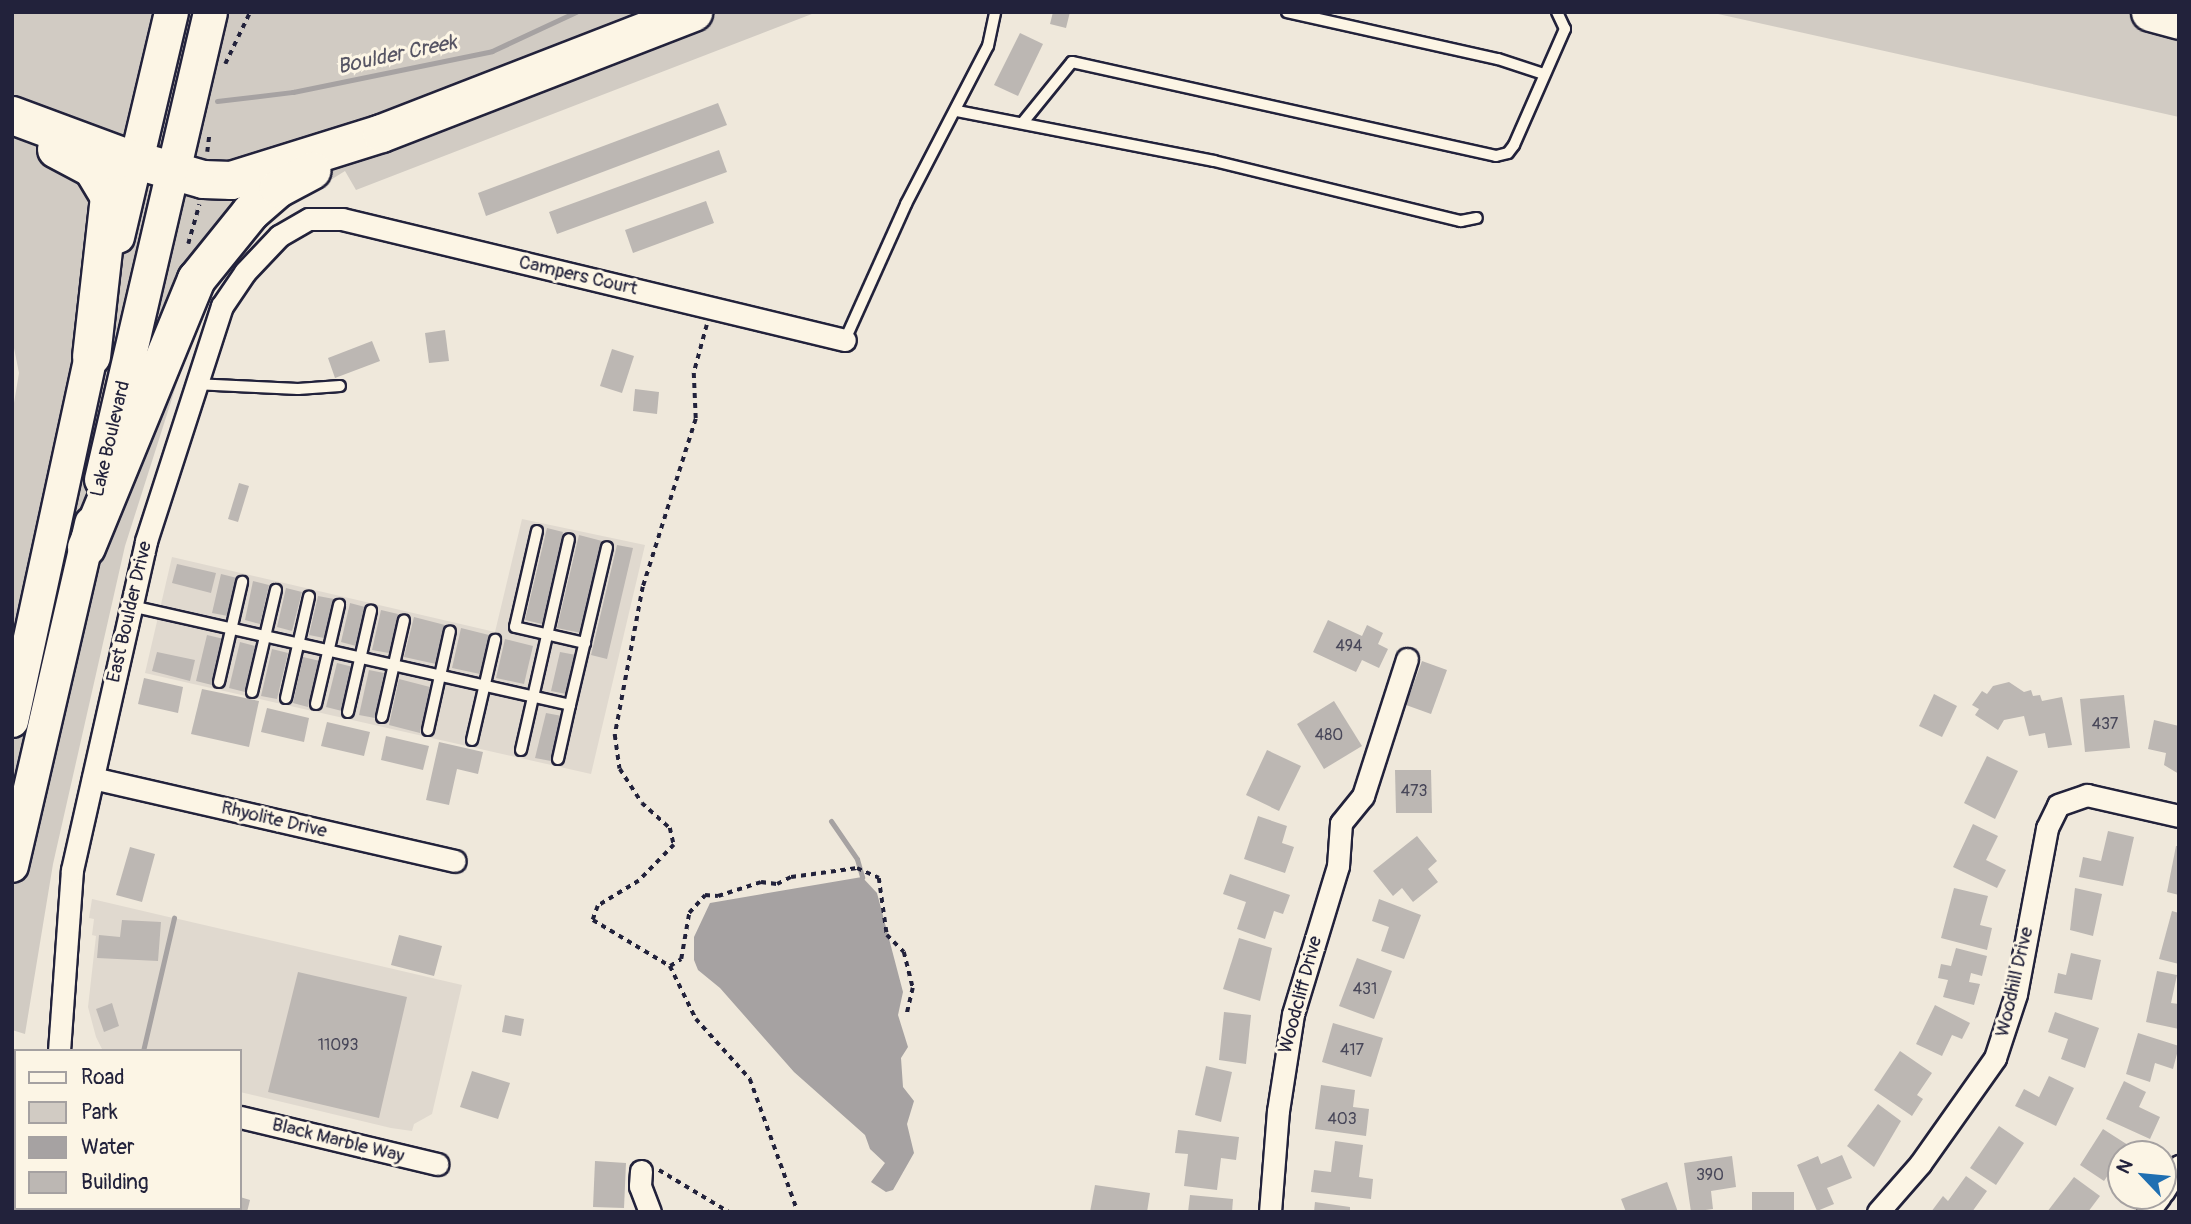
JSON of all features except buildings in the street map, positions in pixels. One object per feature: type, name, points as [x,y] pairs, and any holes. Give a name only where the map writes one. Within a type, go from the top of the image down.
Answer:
[{"type":"highway","name":"Lake Boulevard","points":[[136,160],[171,12]]},
{"type":"highway","name":"Lake Boulevard","points":[[189,167],[210,12]]},
{"type":"highway","points":[[12,115],[136,160],[189,167],[231,180],[382,134],[693,12]]},
{"type":"highway","points":[[2150,12],[2179,20]]},
{"type":"highway","points":[[12,125],[92,169],[109,196],[91,356]]},
{"type":"highway","points":[[86,547],[180,310],[210,257],[278,188],[382,134]]},
{"type":"main road","name":"Lake Boulevard","points":[[12,721],[136,160]]},
{"type":"main road","name":"Lake Boulevard","points":[[12,866],[86,547],[189,167]]},
{"type":"street","name":"Campers Court","points":[[309,219],[342,219],[845,340]]},
{"type":"street","name":"East Boulder Drive","points":[[59,1049],[65,1006],[69,890],[131,606],[156,506],[194,384],[222,306],[239,280],[279,236],[309,219]]},
{"type":"street","name":"Woodcliff Drive","points":[[1270,1212],[1286,1046],[1338,866],[1341,823],[1363,796],[1407,659]]},
{"type":"street","name":"Rhyolite Drive","points":[[93,778],[454,861]]},
{"type":"street","name":"Woodhill Drive","points":[[1878,1212],[1920,1164],[1995,1058],[2016,994],[2047,828],[2062,802],[2087,795],[2179,816]]},
{"type":"street","name":"Black Marble Way","points":[[242,1116],[437,1164]]},
{"type":"street","points":[[641,1171],[640,1186],[650,1212]]},
{"type":"lane","points":[[845,340],[906,204],[957,111],[988,46],[995,12]]},
{"type":"lane","points":[[1287,12],[1498,59],[1545,74]]},
{"type":"lane","points":[[1024,121],[1072,62],[1496,156],[1508,153],[1514,145],[1565,29],[1557,12]]},
{"type":"lane","points":[[957,111],[1024,121],[1461,221],[1477,218]]},
{"type":"lane","points":[[194,384],[298,389],[340,386]]},
{"type":"lane","points":[[537,531],[515,627],[585,643]]},
{"type":"lane","points":[[521,750],[569,539]]},
{"type":"lane","points":[[558,759],[607,547]]},
{"type":"lane","points":[[219,682],[243,582]]},
{"type":"lane","points":[[252,692],[276,590]]},
{"type":"lane","points":[[286,698],[309,597]]},
{"type":"lane","points":[[316,704],[339,605]]},
{"type":"lane","points":[[131,606],[570,705]]},
{"type":"lane","points":[[348,712],[371,611]]},
{"type":"lane","points":[[382,717],[404,620]]},
{"type":"lane","points":[[428,730],[450,631]]},
{"type":"lane","points":[[472,740],[495,640]]},
{"type":"path","points":[[219,75],[250,12]]},
{"type":"path","points":[[189,167],[209,127]]},
{"type":"path","points":[[712,308],[694,373],[695,419],[643,587],[615,735],[620,769],[642,803],[670,828],[674,845],[657,866],[610,895],[593,913],[595,924],[670,966],[696,1020],[756,1090],[798,1212]]},
{"type":"path","points":[[670,966],[681,959],[689,913],[705,895],[719,896],[761,882],[777,884],[791,877],[857,868],[879,878],[887,934],[904,952],[913,988],[907,1013]]},
{"type":"path","points":[[641,1171],[673,1175],[729,1212]]},
{"type":"shaded area","points":[[522,519],[645,545],[591,774],[145,673],[172,557],[495,632]]},
{"type":"shaded area","points":[[92,899],[173,918],[142,1049],[102,1049],[96,1037],[88,1007],[96,936],[92,935],[94,919],[89,918]]},
{"type":"shaded area","points":[[174,918],[462,985],[432,1114],[414,1124],[412,1131],[242,1092],[242,1049],[144,1049]]},
{"type":"green space","points":[[12,12],[817,12],[356,190],[345,171],[276,214],[221,276],[190,342],[125,546],[53,864],[25,1034],[12,1030],[12,415],[19,373],[12,338]]},
{"type":"green space","points":[[1709,12],[2179,12],[2179,117],[2028,83]]},
{"type":"water","points":[[862,877],[877,893],[903,992],[898,1015],[908,1047],[901,1058],[903,1087],[914,1101],[907,1124],[914,1153],[893,1190],[886,1192],[871,1182],[885,1163],[870,1149],[865,1135],[794,1072],[720,988],[698,970],[694,960],[694,937],[710,903]]},
{"type":"waterway","name":"Boulder Creek","points":[[217,101],[293,92],[492,51],[576,12]]},
{"type":"waterway","points":[[831,821],[857,859],[862,877]]},
{"type":"waterway","points":[[143,1049],[174,918]]}]
